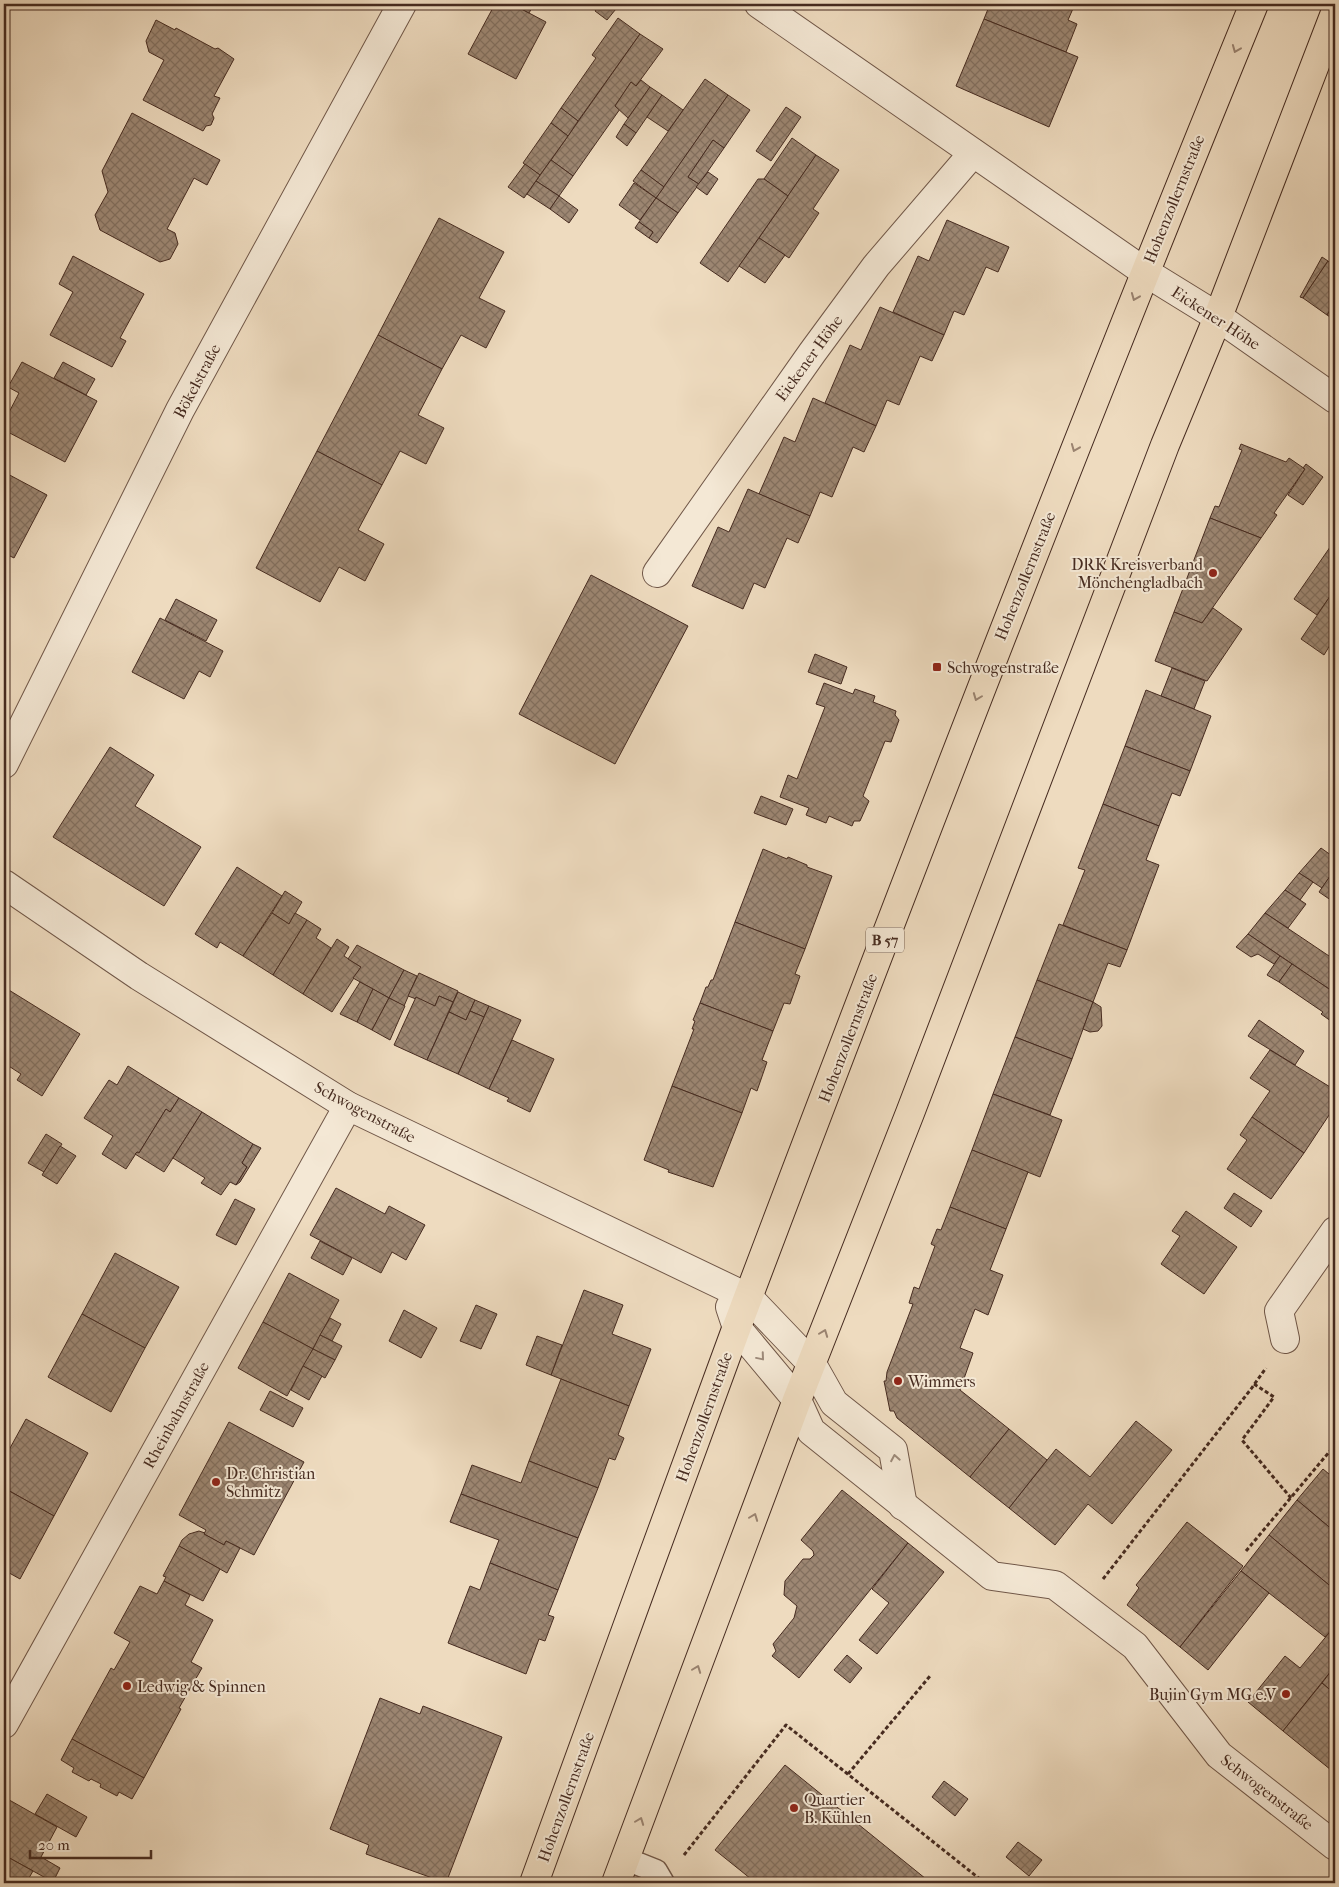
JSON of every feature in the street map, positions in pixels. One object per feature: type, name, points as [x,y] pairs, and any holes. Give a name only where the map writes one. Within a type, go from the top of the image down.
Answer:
[{"type":"main road","name":"Hohenzollernstraße","points":[[534,1883],[737,1328],[982,684],[1145,272],[1254,4]]},
{"type":"main road","points":[[621,1871],[798,1400],[910,1114],[1165,445],[1218,317],[1333,25]]},
{"type":"street","name":"Bökelstraße","points":[[4,764],[180,410],[402,4]]},
{"type":"street","name":"Eickener Höhe","points":[[759,4],[1145,272],[1218,317],[1335,399]]},
{"type":"street","name":"Eickener Höhe","points":[[657,573],[812,352],[876,266],[973,153]]},
{"type":"street","name":"Schwogenstraße","points":[[4,884],[139,976],[348,1106],[749,1298],[812,1364],[834,1403],[894,1450],[903,1506]]},
{"type":"street","name":"Rheinbahnstraße","points":[[4,1724],[348,1106]]},
{"type":"street","points":[[1285,1339],[1279,1311],[1335,1230]]},
{"type":"street","name":"Schwogenstraße","points":[[723,1284],[737,1328],[798,1400],[811,1431],[992,1576],[1055,1585],[1135,1646],[1219,1755],[1335,1846]]},
{"type":"lane","points":[[621,1871],[656,1871],[662,1883]]},
{"type":"path","points":[[1082,1605],[1254,1384],[1285,1339]]},
{"type":"path","points":[[1254,1384],[1274,1397],[1242,1440],[1291,1498]]},
{"type":"path","points":[[1246,1551],[1335,1445]]},
{"type":"path","points":[[848,1774],[930,1676]]},
{"type":"path","points":[[682,1858],[786,1725],[985,1883]]},
{"type":"building","points":[[495,4],[512,4],[546,22],[516,79],[468,54]]},
{"type":"building","points":[[512,4],[534,4],[529,13]]},
{"type":"building","points":[[600,4],[620,4],[607,20],[595,11]]},
{"type":"building","points":[[990,4],[1075,4],[1068,20],[1077,24],[1066,52],[984,19]]},
{"type":"building","points":[[618,18],[640,34],[578,121],[561,108],[596,58],[592,55]]},
{"type":"building","points":[[984,19],[1078,57],[1049,127],[956,86]]},
{"type":"building","points":[[156,20],[175,30],[176,28],[215,49],[218,48],[234,59],[214,96],[220,98],[212,114],[214,118],[211,125],[206,126],[203,131],[143,100],[164,60],[149,52],[146,41]]},
{"type":"building","points":[[640,34],[663,49],[636,86],[631,82],[615,106],[620,109],[573,176],[551,160]]},
{"type":"building","points":[[705,79],[728,95],[664,187],[641,170]]},
{"type":"building","points":[[641,80],[650,87],[628,118],[615,106],[631,82],[636,86]]},
{"type":"building","points":[[650,87],[662,95],[636,133],[624,124]]},
{"type":"building","points":[[662,95],[683,110],[668,131],[647,117]]},
{"type":"building","points":[[728,95],[750,110],[724,148],[713,140],[688,177],[699,184],[678,213],[656,198]]},
{"type":"building","points":[[786,107],[801,117],[771,161],[756,151]]},
{"type":"building","points":[[561,108],[578,121],[568,136],[551,123]]},
{"type":"building","points":[[132,113],[220,160],[207,185],[194,178],[167,229],[175,233],[178,244],[170,259],[160,262],[100,230],[95,215],[108,192],[102,171]]},
{"type":"building","points":[[551,123],[568,136],[540,175],[523,163]]},
{"type":"building","points":[[624,124],[636,133],[627,146],[616,137]]},
{"type":"building","points":[[792,138],[816,155],[788,196],[764,179]]},
{"type":"building","points":[[713,140],[724,148],[699,184],[688,177]]},
{"type":"building","points":[[816,155],[839,170],[813,209],[819,213],[789,258],[759,238]]},
{"type":"building","points":[[551,160],[573,176],[559,196],[536,181]]},
{"type":"building","points":[[525,164],[540,175],[524,198],[508,187]]},
{"type":"building","points":[[641,170],[664,187],[656,198],[633,181]]},
{"type":"building","points":[[708,172],[718,179],[707,195],[696,187]]},
{"type":"building","points":[[758,179],[764,179],[788,196],[728,282],[700,263]]},
{"type":"building","points":[[536,181],[559,196],[550,209],[527,194]]},
{"type":"building","points":[[634,183],[656,198],[640,220],[619,205]]},
{"type":"building","points":[[559,196],[578,210],[569,223],[550,209]]},
{"type":"building","points":[[656,198],[678,213],[657,243],[649,238],[653,232],[639,222]]},
{"type":"building","points":[[439,218],[504,252],[479,298],[505,311],[486,348],[461,335],[442,369],[378,335]]},
{"type":"building","points":[[947,220],[1009,247],[998,272],[986,267],[964,315],[954,311],[944,335],[893,312],[918,256],[929,261]]},
{"type":"building","points":[[639,222],[653,232],[649,238],[635,228]]},
{"type":"building","points":[[759,238],[785,255],[765,283],[739,266]]},
{"type":"building","points":[[73,256],[144,294],[120,338],[126,341],[112,367],[50,335],[73,292],[59,284]]},
{"type":"building","points":[[1322,257],[1328,261],[1303,298],[1300,297]]},
{"type":"building","points":[[1328,261],[1333,265],[1335,262],[1335,303],[1327,315],[1303,298]]},
{"type":"building","points":[[1335,303],[1335,320],[1327,315]]},
{"type":"building","points":[[880,307],[944,335],[932,361],[920,356],[899,405],[887,400],[876,426],[825,403],[850,345],[861,350]]},
{"type":"building","points":[[378,335],[442,369],[418,415],[444,428],[426,464],[400,451],[382,485],[317,451]]},
{"type":"building","points":[[22,362],[97,401],[65,462],[4,430],[4,422],[19,393],[8,387]]},
{"type":"building","points":[[63,362],[95,379],[86,395],[54,378]]},
{"type":"building","points":[[813,398],[876,426],[864,452],[853,447],[832,497],[820,492],[810,516],[759,494],[784,437],[795,442]]},
{"type":"building","points":[[1241,444],[1286,462],[1289,458],[1305,469],[1274,513],[1277,515],[1261,538],[1210,518],[1215,506],[1219,507],[1242,450],[1239,449]]},
{"type":"building","points":[[317,451],[382,485],[358,530],[384,544],[365,581],[339,567],[320,602],[256,568]]},
{"type":"building","points":[[1306,464],[1323,477],[1303,505],[1288,495],[1305,469],[1303,468]]},
{"type":"building","points":[[4,472],[47,495],[14,558],[4,553]]},
{"type":"building","points":[[748,489],[810,516],[798,543],[787,538],[765,588],[754,583],[743,609],[692,586],[718,527],[729,532]]},
{"type":"building","name":"DRK Kreisverband Mönchengladbach","points":[[1210,518],[1261,538],[1202,623],[1174,612]]},
{"type":"building","points":[[1335,540],[1335,589],[1317,615],[1294,599]]},
{"type":"building","points":[[591,575],[688,626],[615,764],[519,714]]},
{"type":"building","points":[[1335,589],[1335,637],[1324,655],[1301,639]]},
{"type":"building","points":[[176,599],[217,620],[206,641],[165,620]]},
{"type":"building","points":[[1213,608],[1242,629],[1207,681],[1155,661],[1174,612],[1202,623]]},
{"type":"building","points":[[160,618],[223,651],[210,677],[199,671],[184,699],[132,672]]},
{"type":"building","points":[[815,654],[847,667],[841,684],[808,672]]},
{"type":"building","points":[[1172,668],[1205,681],[1194,709],[1161,696]]},
{"type":"building","points":[[824,683],[853,694],[855,689],[875,696],[873,702],[896,711],[895,715],[899,720],[891,742],[885,741],[863,796],[869,801],[860,821],[854,821],[852,826],[829,816],[826,823],[806,815],[809,808],[780,797],[788,775],[797,779],[825,707],[816,704]]},
{"type":"building","points":[[1146,690],[1211,716],[1190,771],[1125,746]]},
{"type":"building","points":[[1125,746],[1190,771],[1180,796],[1172,793],[1159,826],[1103,804]]},
{"type":"building","points":[[110,747],[154,775],[135,806],[201,847],[164,906],[53,837]]},
{"type":"building","points":[[761,796],[793,809],[786,825],[754,813]]},
{"type":"building","points":[[1103,804],[1159,826],[1146,860],[1159,865],[1127,950],[1063,925],[1085,870],[1078,868]]},
{"type":"building","points":[[1321,848],[1335,858],[1335,869],[1322,888],[1299,873]]},
{"type":"building","points":[[763,849],[787,859],[788,857],[807,865],[807,867],[832,876],[805,949],[735,922]]},
{"type":"building","points":[[237,867],[282,896],[243,956],[220,942],[217,948],[195,934]]},
{"type":"building","points":[[1335,869],[1335,903],[1319,892]]},
{"type":"building","points":[[1299,873],[1313,882],[1300,900],[1285,890]]},
{"type":"building","points":[[1285,890],[1306,904],[1288,928],[1265,913]]},
{"type":"building","points":[[285,891],[302,902],[289,924],[272,913]]},
{"type":"building","points":[[272,913],[289,924],[295,913],[307,920],[273,975],[243,956]]},
{"type":"building","points":[[1265,913],[1335,960],[1335,993],[1248,934]]},
{"type":"building","points":[[307,920],[321,929],[316,938],[331,948],[303,994],[273,975]]},
{"type":"building","points":[[735,922],[805,949],[795,974],[800,976],[790,1004],[784,1003],[773,1031],[700,1003],[706,987],[713,980]]},
{"type":"building","points":[[1059,924],[1127,950],[1120,967],[1108,963],[1093,1002],[1037,980]]},
{"type":"building","points":[[1248,934],[1280,956],[1274,964],[1258,954],[1251,957],[1236,947]]},
{"type":"building","points":[[337,939],[349,947],[344,956],[361,967],[332,1012],[303,994]]},
{"type":"building","points":[[357,945],[404,970],[389,998],[353,978],[361,967],[348,959]]},
{"type":"building","points":[[1280,956],[1292,964],[1279,982],[1267,975]]},
{"type":"building","points":[[1292,964],[1335,993],[1335,1024],[1321,1014],[1323,1012],[1279,982]]},
{"type":"building","points":[[404,970],[417,976],[404,1006],[389,998]]},
{"type":"building","points":[[419,973],[458,991],[453,1002],[439,996],[435,1006],[408,996]]},
{"type":"building","points":[[1037,980],[1093,1002],[1072,1059],[1015,1037]]},
{"type":"building","points":[[360,982],[373,989],[357,1022],[340,1014]]},
{"type":"building","points":[[4,987],[80,1034],[42,1096],[17,1080],[21,1074],[4,1063]]},
{"type":"building","points":[[373,989],[389,998],[372,1030],[357,1022]]},
{"type":"building","points":[[458,992],[475,1000],[466,1020],[449,1012]]},
{"type":"building","points":[[439,996],[453,1002],[427,1060],[394,1045],[416,997],[435,1006]]},
{"type":"building","points":[[389,998],[405,1006],[390,1040],[372,1030]]},
{"type":"building","points":[[475,1000],[489,1006],[484,1017],[470,1011]]},
{"type":"building","points":[[1093,1002],[1101,1007],[1102,1026],[1098,1031],[1090,1032],[1083,1029]]},
{"type":"building","points":[[700,1003],[773,1031],[762,1060],[767,1062],[757,1091],[751,1088],[742,1113],[672,1086],[694,1029],[692,1029],[695,1021],[693,1020]]},
{"type":"building","points":[[489,1006],[521,1020],[489,1089],[458,1074]]},
{"type":"building","points":[[470,1011],[484,1017],[458,1074],[427,1060],[449,1012],[466,1020]]},
{"type":"building","points":[[1259,1020],[1304,1051],[1295,1065],[1248,1036]]},
{"type":"building","points":[[1015,1037],[1072,1059],[1050,1115],[993,1094]]},
{"type":"building","points":[[512,1040],[554,1059],[530,1112],[507,1101],[509,1098],[489,1089]]},
{"type":"building","points":[[1270,1050],[1335,1090],[1335,1106],[1304,1153],[1252,1117],[1270,1091],[1250,1078]]},
{"type":"building","points":[[128,1066],[179,1098],[170,1112],[166,1109],[139,1153],[137,1152],[126,1169],[102,1154],[113,1136],[84,1118],[109,1080],[117,1085]]},
{"type":"building","points":[[672,1086],[742,1113],[713,1187],[668,1172],[669,1170],[644,1160]]},
{"type":"building","points":[[993,1094],[1062,1120],[1040,1177],[972,1150]]},
{"type":"building","points":[[179,1098],[202,1112],[164,1172],[135,1154],[139,1153],[166,1109],[170,1112]]},
{"type":"building","points":[[202,1112],[253,1144],[242,1163],[247,1167],[236,1185],[230,1182],[221,1195],[201,1183],[205,1178],[173,1158]]},
{"type":"building","points":[[1252,1117],[1304,1153],[1271,1199],[1227,1169],[1247,1140],[1240,1135]]},
{"type":"building","points":[[46,1134],[62,1144],[44,1172],[28,1163]]},
{"type":"building","points":[[253,1144],[261,1148],[240,1182],[236,1185],[247,1167],[242,1163]]},
{"type":"building","points":[[60,1146],[76,1156],[57,1184],[42,1175]]},
{"type":"building","points":[[972,1150],[1028,1172],[1006,1229],[950,1207]]},
{"type":"building","points":[[336,1188],[385,1214],[389,1206],[425,1225],[406,1260],[392,1252],[381,1273],[310,1235]]},
{"type":"building","points":[[1234,1193],[1262,1211],[1251,1227],[1224,1208]]},
{"type":"building","points":[[235,1199],[255,1209],[236,1245],[216,1235]]},
{"type":"building","points":[[950,1207],[1006,1229],[990,1270],[1003,1275],[988,1315],[975,1309],[960,1348],[973,1353],[960,1390],[1009,1429],[970,1477],[897,1418],[894,1411],[890,1411],[884,1381],[886,1381],[887,1372],[913,1304],[909,1303],[914,1287],[919,1289],[935,1246],[931,1244],[937,1229],[941,1230]]},
{"type":"building","points":[[1186,1211],[1237,1247],[1204,1294],[1161,1264],[1180,1236],[1172,1231]]},
{"type":"building","points":[[320,1241],[352,1258],[343,1275],[311,1258]]},
{"type":"building","points":[[115,1253],[179,1287],[145,1348],[82,1314]]},
{"type":"building","points":[[289,1273],[339,1300],[313,1349],[263,1322]]},
{"type":"building","points":[[584,1290],[623,1305],[612,1334],[651,1349],[629,1406],[551,1375]]},
{"type":"building","points":[[476,1305],[497,1314],[481,1349],[460,1341]]},
{"type":"building","points":[[404,1310],[437,1328],[421,1358],[389,1341]]},
{"type":"building","points":[[82,1314],[145,1348],[111,1412],[48,1377]]},
{"type":"building","points":[[330,1318],[341,1324],[332,1341],[320,1335]]},
{"type":"building","points":[[263,1322],[313,1349],[287,1396],[238,1368]]},
{"type":"building","points":[[320,1335],[342,1346],[335,1360],[313,1349]]},
{"type":"building","points":[[537,1336],[562,1345],[551,1375],[526,1365]]},
{"type":"building","points":[[313,1349],[335,1360],[325,1378],[303,1366]]},
{"type":"building","points":[[303,1366],[322,1376],[309,1400],[291,1390]]},
{"type":"building","points":[[561,1379],[629,1406],[618,1435],[624,1438],[615,1460],[609,1458],[598,1488],[529,1461]]},
{"type":"building","points":[[270,1391],[303,1408],[293,1427],[260,1410]]},
{"type":"building","points":[[26,1419],[88,1453],[54,1516],[4,1488],[4,1459]]},
{"type":"building","points":[[1136,1421],[1172,1450],[1112,1524],[1088,1504],[1055,1545],[1009,1508],[1056,1449],[1090,1477]]},
{"type":"building","points":[[229,1422],[304,1462],[254,1555],[226,1541],[224,1545],[204,1534],[206,1530],[179,1515]]},
{"type":"building","points":[[1009,1429],[1047,1460],[1009,1508],[970,1477]]},
{"type":"building","points":[[529,1461],[598,1488],[578,1538],[461,1494],[472,1465],[521,1483]]},
{"type":"building","points":[[1323,1469],[1335,1479],[1335,1532],[1297,1500]]},
{"type":"building","points":[[4,1488],[54,1516],[20,1579],[4,1570]]},
{"type":"building","points":[[842,1490],[908,1543],[799,1678],[772,1656],[776,1651],[773,1644],[794,1618],[797,1606],[784,1595],[785,1581],[803,1559],[810,1559],[814,1555],[813,1551],[801,1540]]},
{"type":"building","points":[[461,1494],[578,1538],[558,1590],[490,1563],[499,1540],[450,1522]]},
{"type":"building","points":[[1297,1500],[1335,1532],[1335,1577],[1329,1585],[1269,1535]]},
{"type":"building","points":[[1187,1522],[1243,1566],[1180,1647],[1127,1605],[1139,1588],[1136,1585]]},
{"type":"building","points":[[199,1531],[224,1545],[226,1541],[240,1548],[227,1573],[179,1546],[182,1540],[189,1534]]},
{"type":"building","points":[[1269,1535],[1335,1590],[1335,1628],[1325,1637],[1241,1571]]},
{"type":"building","points":[[908,1543],[944,1572],[877,1654],[859,1640],[889,1603],[872,1589]]},
{"type":"building","points":[[179,1546],[220,1569],[203,1601],[164,1581],[166,1577],[163,1576]]},
{"type":"building","points":[[490,1563],[558,1590],[548,1615],[554,1617],[545,1641],[539,1639],[526,1674],[448,1643],[470,1586],[480,1590]]},
{"type":"building","points":[[1241,1571],[1269,1593],[1208,1670],[1180,1647]]},
{"type":"building","points":[[164,1581],[190,1595],[185,1605],[213,1620],[191,1662],[202,1668],[179,1708],[181,1709],[144,1778],[72,1739],[111,1668],[114,1670],[130,1642],[114,1633],[140,1586],[157,1594]]},
{"type":"building","points":[[1334,1627],[1335,1666],[1283,1731],[1248,1702],[1285,1656],[1300,1668]]},
{"type":"building","points":[[847,1655],[862,1668],[850,1683],[834,1670]]},
{"type":"building","points":[[1335,1666],[1335,1694],[1322,1683]]},
{"type":"building","points":[[1322,1683],[1335,1694],[1335,1766],[1331,1770],[1283,1731]]},
{"type":"building","points":[[380,1698],[420,1714],[423,1706],[502,1737],[446,1883],[366,1854],[369,1845],[330,1829]]},
{"type":"building","points":[[72,1739],[144,1778],[132,1799],[119,1792],[117,1796],[100,1787],[101,1784],[91,1779],[89,1781],[72,1772],[74,1768],[61,1760]]},
{"type":"building","name":"Quartier B. Kühlen","points":[[785,1765],[931,1883],[756,1883],[715,1850]]},
{"type":"building","points":[[944,1781],[968,1799],[955,1816],[932,1797]]},
{"type":"building","points":[[47,1794],[87,1817],[76,1837],[35,1814]]},
{"type":"building","points":[[4,1797],[57,1827],[41,1857],[60,1868],[53,1882],[4,1855]]},
{"type":"building","points":[[1018,1842],[1042,1860],[1029,1876],[1006,1857]]},
{"type":"building","points":[[4,1855],[33,1871],[26,1883],[4,1883]]},
{"type":"place","name":"DRK Kreisverband Mönchengladbach","points":[[1213,573]]},
{"type":"place","name":"Schwogenstraße","points":[[937,667]]},
{"type":"place","name":"Wimmers","points":[[898,1381]]},
{"type":"place","name":"Dr. Christian Schmitz","points":[[216,1482]]},
{"type":"place","name":"Ledwig & Spinnen","points":[[127,1686]]},
{"type":"place","name":"Bujin Gym MG e.V","points":[[1286,1694]]},
{"type":"place","name":"Quartier B. Kühlen","points":[[794,1808]]}]
